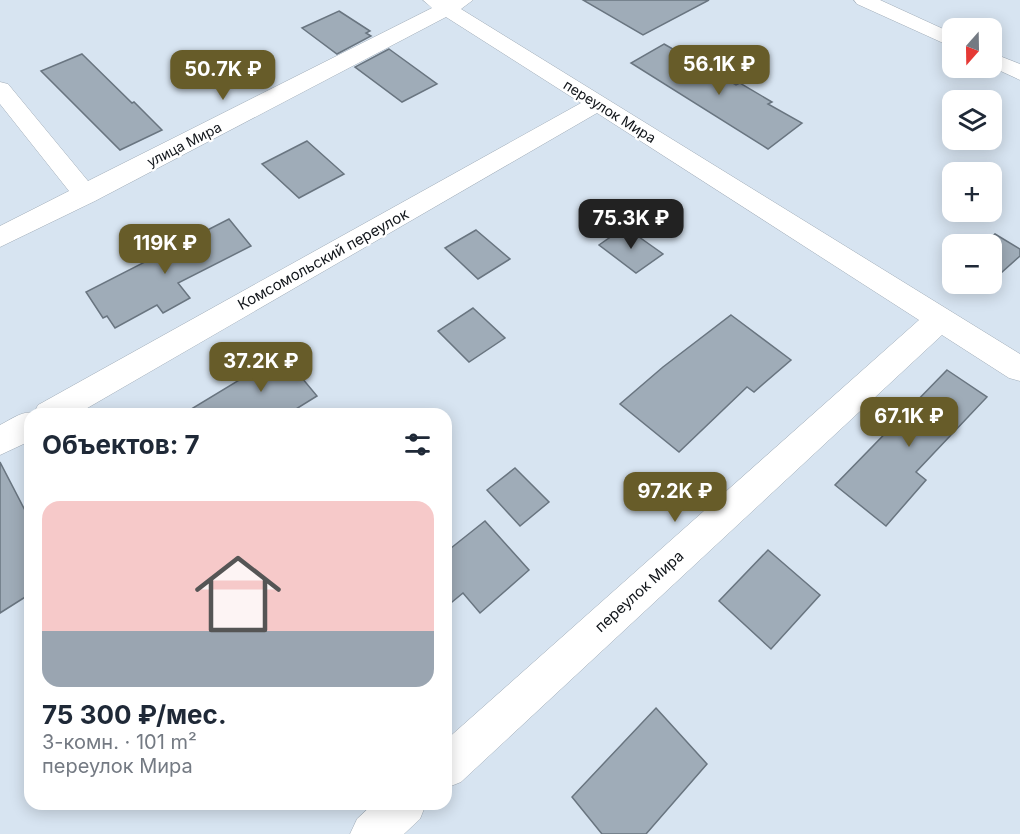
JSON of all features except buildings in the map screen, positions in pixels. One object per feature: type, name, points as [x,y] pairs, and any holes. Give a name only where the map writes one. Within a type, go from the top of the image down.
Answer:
[{"type":"street","points":[[864,0],[942,36]]},
{"type":"street","name":"переулок Мира","points":[[448,3],[598,104],[1020,369]]},
{"type":"street","name":"улица Мира","points":[[0,237],[86,195],[448,3]]},
{"type":"street","points":[[1002,64],[1020,72]]},
{"type":"street","points":[[0,89],[86,195]]},
{"type":"street","name":"Комсомольский переулок","points":[[60,408],[598,104]]},
{"type":"street","name":"переулок Мира","points":[[452,762],[940,319]]},
{"type":"street","points":[[0,441],[24,427]]},
{"type":"street","points":[[372,834],[398,810]]}]
